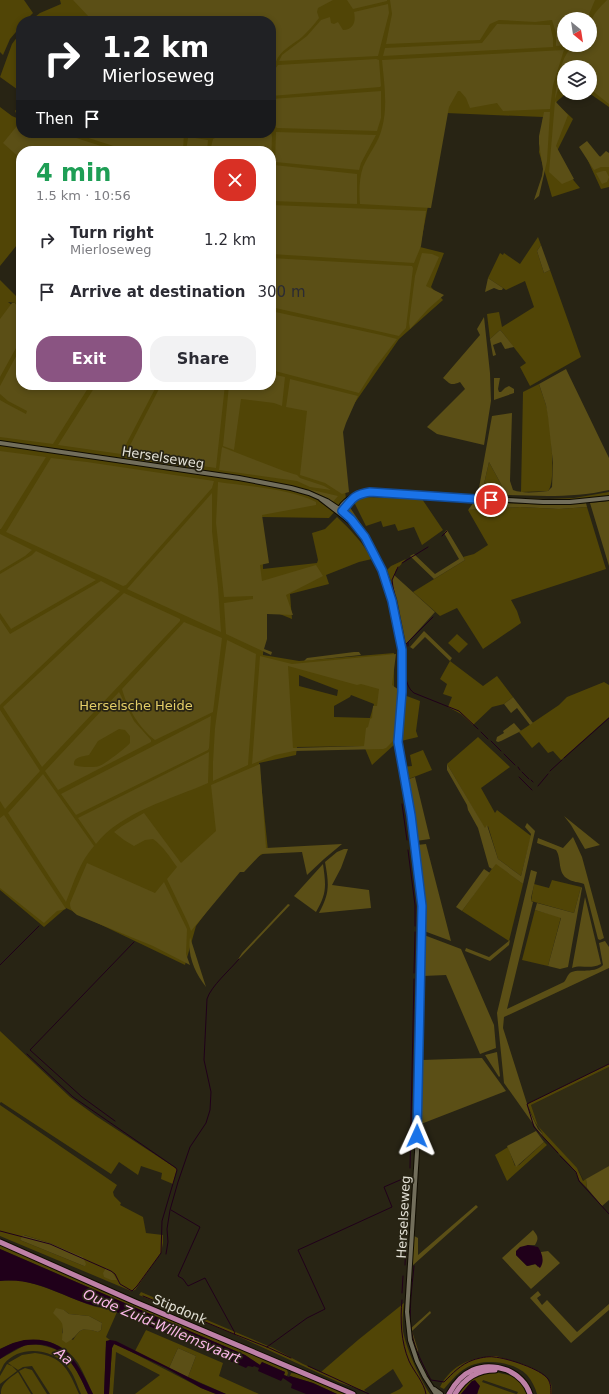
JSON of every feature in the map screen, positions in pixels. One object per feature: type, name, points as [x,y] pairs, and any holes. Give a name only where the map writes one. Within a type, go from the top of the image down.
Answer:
[{"type":"main road","name":"Stipdonk","points":[[0,1242],[135,1302],[353,1394]]},
{"type":"main road","points":[[449,1394],[459,1379],[475,1369],[492,1367],[508,1371],[522,1380],[528,1387],[530,1394]]},
{"type":"main road","points":[[455,1394],[463,1382],[477,1373],[488,1370],[508,1371]]},
{"type":"street","name":"Herselseweg","points":[[0,443],[239,478],[309,493],[327,501],[356,526],[371,548],[384,575],[392,601],[402,650],[402,692],[398,742],[411,815],[422,906],[417,1152],[407,1312],[410,1340],[417,1361],[436,1394]]},
{"type":"street","points":[[340,511],[346,501],[370,492],[543,502],[570,502],[609,498]]},
{"type":"street","name":"Herselseweg","points":[[432,1387],[441,1394]]},
{"type":"shaded area","points":[[609,1067],[609,1166],[584,1181],[579,1171],[538,1126],[531,1105]]},
{"type":"green space","points":[[0,0],[24,0],[33,13],[30,16],[16,16],[16,32],[10,39],[3,55],[0,52]]},
{"type":"green space","name":"Herselsche Heide","points":[[60,0],[609,0],[609,107],[597,99],[597,60],[557,60],[557,100],[559,100],[556,103],[573,119],[554,157],[580,188],[552,197],[539,152],[543,117],[446,113],[420,247],[444,253],[431,287],[443,300],[399,339],[338,427],[346,499],[329,518],[262,517],[263,569],[317,563],[318,560],[312,533],[325,529],[337,517],[356,537],[372,559],[359,562],[326,575],[329,584],[290,594],[292,619],[265,608],[263,655],[299,661],[394,653],[394,745],[372,765],[364,746],[297,747],[296,755],[259,763],[268,851],[240,867],[196,926],[185,965],[66,908],[44,927],[0,890],[0,280],[16,296],[16,304],[8,302],[16,308],[16,390],[276,390],[276,146],[16,146],[16,246],[0,266],[0,107],[16,118],[16,138],[276,138],[276,16],[36,16],[61,4]],"holes":[[[299,675],[338,690],[337,696],[299,686]],[[351,695],[374,704],[370,718],[334,717],[334,706]]]},
{"type":"green space","points":[[73,0],[333,0],[318,8],[317,12],[319,18],[313,26],[302,37],[283,51],[276,62],[276,16],[88,16]]},
{"type":"green space","points":[[347,0],[387,0],[387,1],[353,9]]},
{"type":"green space","points":[[390,0],[595,0],[590,12],[557,12],[556,46],[556,33],[552,20],[535,22],[499,20],[490,24],[480,40],[386,44],[392,14]]},
{"type":"green space","points":[[607,0],[609,0],[609,104],[597,95],[597,60],[564,60],[568,52],[597,52],[597,11]]},
{"type":"green space","points":[[388,4],[389,13],[378,56],[279,61],[282,55],[307,36],[321,20],[330,17],[331,23],[334,24],[338,22],[343,30],[347,30],[352,27],[354,22],[354,12]]},
{"type":"green space","points":[[497,24],[550,25],[553,38],[553,47],[383,56],[385,48],[482,43]]},
{"type":"green space","points":[[16,39],[16,88],[0,77],[12,44]]},
{"type":"green space","points":[[557,50],[557,52],[563,52],[561,60],[557,60],[557,72],[553,85],[550,109],[503,111],[497,103],[470,108],[466,98],[460,91],[458,91],[449,107],[431,208],[360,204],[359,195],[363,167],[379,138],[384,120],[385,94],[382,60]]},
{"type":"green space","points":[[376,59],[379,60],[381,86],[276,96],[276,68],[278,65]]},
{"type":"green space","points":[[381,91],[381,118],[377,131],[277,128],[276,99]]},
{"type":"green space","points":[[555,101],[568,115],[556,146],[574,179],[562,184],[549,172]]},
{"type":"green space","points":[[544,112],[550,112],[547,161],[539,196],[534,200],[543,169],[539,136]]},
{"type":"green space","points":[[16,127],[16,138],[76,138],[101,146],[16,146],[16,155],[3,143]]},
{"type":"green space","points":[[276,132],[376,135],[361,163],[359,170],[276,162]]},
{"type":"green space","points":[[89,138],[184,138],[183,146],[113,146]]},
{"type":"green space","points":[[188,138],[208,140],[207,146],[187,146]]},
{"type":"green space","points":[[272,138],[272,146],[211,146],[213,139]]},
{"type":"green space","points":[[587,141],[600,157],[606,151],[609,153],[609,167],[601,167],[594,170],[579,147]]},
{"type":"green space","points":[[584,152],[609,159],[609,187],[601,189]]},
{"type":"green space","points":[[276,165],[357,174],[357,204],[276,201]]},
{"type":"green space","points":[[606,171],[609,177],[607,182],[602,184],[596,173]]},
{"type":"green space","points":[[276,205],[426,211],[421,246],[414,263],[276,254]]},
{"type":"green space","points":[[538,237],[541,245],[537,251],[544,273],[550,270],[581,357],[530,386],[520,367],[526,363],[502,332],[500,330],[490,339],[487,314],[499,312],[502,327],[534,307],[525,281],[506,290],[488,278],[500,253],[503,255],[504,253],[520,264]]},
{"type":"green space","points":[[541,245],[550,270],[544,273],[537,251]]},
{"type":"green space","points":[[422,253],[432,254],[439,257],[426,286],[444,295],[428,309],[410,329],[409,323],[415,276]]},
{"type":"green space","points":[[276,258],[412,266],[406,328],[399,336],[276,308]]},
{"type":"green space","points":[[488,278],[503,288],[502,290],[494,288],[485,292]]},
{"type":"green space","points":[[12,303],[15,303],[16,348],[0,377],[0,319]]},
{"type":"green space","points":[[276,312],[397,339],[374,369],[359,393],[276,371]]},
{"type":"green space","points":[[484,317],[490,373],[491,401],[484,445],[437,434],[427,427],[465,389],[460,382],[451,384],[443,378],[480,335],[477,329]]},
{"type":"green space","points":[[500,330],[514,347],[505,349],[501,342],[493,345],[496,355],[493,356],[490,339]]},
{"type":"green space","points":[[16,356],[16,390],[87,390],[53,444],[0,437],[0,400],[26,414],[27,411],[8,401],[0,394],[0,386]]},
{"type":"green space","points":[[566,369],[609,458],[609,490],[596,493],[570,495],[504,495],[501,484],[489,462],[483,488],[479,488],[492,416],[512,413],[510,481],[513,490],[522,492],[548,491],[552,487],[553,463],[548,417],[546,405],[539,384]]},
{"type":"green space","points":[[276,375],[285,377],[282,406],[274,403],[241,399],[234,450],[223,446],[229,390],[276,390]]},
{"type":"green space","points":[[494,378],[500,378],[498,389],[499,392],[509,386],[514,389],[514,393],[494,400]]},
{"type":"green space","points":[[290,379],[358,396],[343,432],[349,492],[342,494],[325,483],[300,475],[307,411],[286,407]]},
{"type":"green space","points":[[539,384],[548,412],[551,435],[551,486],[548,491],[521,492],[523,392]]},
{"type":"green space","points":[[93,390],[154,390],[121,454],[58,445]]},
{"type":"green space","points":[[158,390],[224,390],[216,468],[125,455]]},
{"type":"green space","points":[[222,447],[297,475],[300,478],[324,486],[331,490],[310,487],[297,481],[219,470]]},
{"type":"green space","points":[[0,451],[46,457],[1,529],[0,529]]},
{"type":"green space","points":[[51,458],[214,481],[212,488],[126,585],[123,586],[6,532]]},
{"type":"green space","points":[[489,462],[501,484],[504,495],[478,494],[479,488],[483,488]]},
{"type":"green space","points":[[218,482],[282,491],[316,502],[316,505],[262,515],[269,563],[260,565],[262,581],[316,565],[323,576],[286,595],[293,615],[267,614],[267,639],[264,649],[272,652],[271,655],[226,634],[224,603],[253,599],[253,596],[224,597],[216,523]]},
{"type":"green space","points":[[308,489],[338,496],[332,503]]},
{"type":"green space","points":[[609,492],[609,497],[556,502],[478,497],[549,499],[574,498]]},
{"type":"green space","points":[[212,493],[212,531],[221,632],[127,589]]},
{"type":"green space","points":[[362,497],[422,499],[443,530],[422,545],[414,527],[398,531],[395,524],[383,527],[381,521],[366,526],[354,502]]},
{"type":"green space","points":[[609,501],[609,566],[590,503]]},
{"type":"green space","points":[[474,502],[557,505],[586,503],[587,507],[559,509],[520,507],[468,510]]},
{"type":"green space","points":[[349,506],[361,524],[373,547],[347,511]]},
{"type":"green space","points":[[520,507],[559,509],[587,507],[606,569],[511,600],[521,623],[483,649],[457,608],[440,616],[413,592],[465,560],[463,557],[474,554],[488,545],[468,510]]},
{"type":"green space","points":[[447,530],[465,560],[434,579],[410,556],[414,554],[435,574],[459,559],[444,533]]},
{"type":"green space","points":[[0,534],[32,550],[0,571]]},
{"type":"green space","points":[[36,551],[96,580],[11,629],[0,613],[0,574],[32,555]]},
{"type":"green space","points":[[406,559],[396,570],[392,584],[387,570],[391,566]]},
{"type":"green space","points":[[394,575],[435,612],[406,644],[397,599],[392,584]]},
{"type":"green space","points":[[101,581],[120,591],[0,705],[0,619],[10,634]]},
{"type":"green space","points":[[124,593],[180,619],[180,621],[42,767],[3,707]]},
{"type":"green space","points":[[184,622],[222,638],[213,712],[155,740],[144,730],[135,718],[122,689]]},
{"type":"green space","points":[[424,631],[452,658],[450,661],[425,637],[413,649],[410,647]]},
{"type":"green space","points":[[457,634],[468,644],[459,653],[448,643]]},
{"type":"green space","points":[[227,640],[256,654],[248,765],[213,781],[215,728]]},
{"type":"green space","points":[[359,652],[361,655],[304,661],[307,658]]},
{"type":"green space","points":[[396,654],[392,685],[399,690],[395,739],[383,749],[294,751],[275,755],[252,764],[260,656],[292,664]],"holes":[[[288,666],[357,685],[361,684],[379,689],[377,706],[373,706],[372,718],[370,719],[368,727],[366,728],[364,746],[293,748]]]},
{"type":"green space","points":[[450,661],[483,686],[497,676],[513,697],[504,704],[492,707],[473,725],[461,714],[448,707],[452,697],[443,694],[447,684],[440,679]]},
{"type":"green space","points":[[604,682],[609,685],[609,717],[561,760],[553,751],[548,753],[539,742],[532,748],[519,732],[559,705],[567,697]]},
{"type":"green space","points":[[119,692],[134,721],[151,740],[151,742],[58,790],[45,771]],"holes":[[[119,729],[125,730],[130,736],[130,743],[102,765],[97,767],[82,767],[74,765],[77,758],[89,755],[98,741]]]},
{"type":"green space","points":[[404,695],[420,701],[416,731],[418,737],[401,741]]},
{"type":"green space","points":[[513,697],[533,723],[530,725],[517,708],[511,713],[504,704]]},
{"type":"green space","points":[[0,710],[40,771],[5,809],[0,801]]},
{"type":"green space","points":[[211,716],[208,750],[76,815],[61,794]]},
{"type":"green space","points":[[514,723],[521,731],[501,741],[496,741],[497,737],[504,733],[503,731]]},
{"type":"green space","points":[[478,737],[510,767],[481,788],[495,813],[497,810],[531,836],[521,876],[498,859],[488,826],[485,829],[447,764]]},
{"type":"green space","points":[[423,750],[432,770],[406,780],[403,767],[412,766],[410,755]]},
{"type":"green space","points":[[209,752],[208,783],[133,815],[119,823],[96,844],[78,818]]},
{"type":"green space","points":[[260,764],[266,848],[342,844],[307,875],[302,852],[261,854],[244,872],[240,872],[191,931],[167,879],[177,867],[166,852],[153,839],[145,840],[134,846],[114,832],[144,813],[181,863],[216,831],[211,785]]},
{"type":"green space","points":[[447,764],[485,828],[487,825],[498,859],[521,876],[531,834],[525,827],[527,823],[535,831],[523,884],[496,864],[492,869],[489,867],[478,828],[447,770]]},
{"type":"green space","points":[[43,774],[94,846],[84,859],[66,902],[8,813]]},
{"type":"green space","points":[[415,777],[430,839],[416,841],[406,780]]},
{"type":"green space","points":[[4,815],[66,909],[57,911],[44,923],[0,888],[0,818]]},
{"type":"green space","points":[[564,816],[600,845],[585,849]]},
{"type":"green space","points":[[573,837],[582,857],[604,938],[600,940],[598,939],[584,884],[571,881],[562,873],[556,850],[537,843],[538,838],[563,848]]},
{"type":"green space","points":[[426,844],[451,941],[424,931],[422,888],[417,845]]},
{"type":"green space","points":[[348,849],[341,868],[332,885],[369,890],[371,908],[319,913],[323,906],[328,888],[325,862],[337,852]]},
{"type":"green space","points":[[87,863],[155,893],[164,882],[187,929],[186,954],[190,965],[153,946],[77,915],[71,908],[70,903]]},
{"type":"green space","points":[[496,863],[523,884],[509,941],[462,911]]},
{"type":"green space","points":[[323,864],[325,889],[322,900],[316,912],[294,896]]},
{"type":"green space","points":[[484,869],[490,873],[462,911],[456,907]]},
{"type":"green space","points":[[531,870],[537,872],[531,898],[531,901],[533,902],[507,1009],[564,982],[568,975],[572,972],[594,970],[599,968],[603,965],[599,943],[605,941],[609,947],[609,968],[504,1017],[503,1028],[529,1110],[538,1129],[543,1134],[541,1135],[504,1083],[497,1013]]},
{"type":"green space","points":[[552,880],[581,887],[574,913],[531,901],[534,884],[549,888]]},
{"type":"green space","points":[[581,887],[568,967],[560,969],[548,966],[561,918],[535,910],[537,903],[574,913]]},
{"type":"green space","points":[[585,897],[601,964],[593,967],[572,968]]},
{"type":"green space","points":[[288,904],[290,905],[237,961],[242,953]]},
{"type":"green space","points":[[535,910],[561,917],[548,966],[522,960]]},
{"type":"green space","points":[[424,935],[461,949],[494,1025],[496,1048],[480,1054],[446,975],[423,976]]},
{"type":"green space","points":[[190,937],[206,987],[198,976],[193,964],[189,944]]},
{"type":"green space","points":[[510,940],[509,945],[490,961],[465,951],[466,948],[489,957]]},
{"type":"green space","points":[[0,1031],[70,1097],[96,1116],[177,1169],[173,1184],[161,1179],[162,1173],[141,1166],[138,1175],[119,1162],[111,1174],[1,1102],[0,1103]]},
{"type":"green space","points":[[497,1052],[500,1076],[499,1077],[485,1055]]},
{"type":"green space","points":[[482,1058],[506,1091],[421,1124],[422,1060]]},
{"type":"green space","points":[[609,1064],[609,1067],[531,1105],[538,1126],[577,1168],[583,1181],[586,1179],[587,1188],[579,1180],[575,1171],[570,1165],[541,1135],[543,1134],[535,1122],[527,1104]]},
{"type":"green space","points":[[0,1105],[117,1185],[113,1192],[114,1196],[121,1203],[120,1205],[143,1217],[146,1233],[163,1235],[163,1243],[161,1253],[135,1290],[131,1291],[0,1236]],"holes":[[[24,1235],[50,1243],[82,1257],[85,1266],[20,1240]]]},
{"type":"green space","points":[[536,1131],[544,1142],[516,1167],[507,1146]]},
{"type":"green space","points":[[544,1142],[547,1145],[507,1181],[495,1155],[508,1147],[515,1166],[519,1165]]},
{"type":"green space","points":[[609,1166],[609,1200],[602,1206],[587,1188],[586,1179]]},
{"type":"green space","points":[[476,1205],[478,1207],[412,1266],[414,1236],[418,1238],[418,1255]]},
{"type":"green space","points":[[533,1230],[537,1237],[535,1245],[528,1245],[516,1253],[516,1255],[526,1265],[536,1264],[538,1267],[541,1252],[548,1251],[560,1263],[531,1289],[502,1258]]},
{"type":"green space","points":[[23,1235],[50,1243],[83,1257],[86,1264],[84,1266],[20,1240]]},
{"type":"green space","points":[[0,1245],[287,1370],[287,1376],[284,1375],[285,1372],[262,1362],[260,1365],[245,1355],[0,1249]]},
{"type":"green space","points":[[106,1268],[112,1272],[117,1280],[111,1280],[104,1277],[103,1273]]},
{"type":"green space","points":[[17,1280],[26,1282],[44,1287],[91,1305],[117,1312],[106,1337],[110,1340],[106,1346],[104,1394],[93,1394],[78,1363],[62,1347],[52,1343],[32,1340],[10,1344],[0,1349],[0,1281]],"holes":[[[64,1310],[69,1314],[89,1316],[102,1323],[101,1330],[98,1332],[86,1329],[83,1330],[78,1333],[73,1340],[62,1333]]]},
{"type":"green space","points":[[538,1291],[541,1295],[537,1298],[542,1305],[547,1300],[577,1332],[609,1304],[609,1310],[571,1343],[530,1298]]},
{"type":"green space","points":[[141,1292],[273,1348],[321,1372],[404,1303],[403,1331],[407,1346],[430,1394],[390,1394],[403,1386],[393,1369],[364,1390],[367,1392],[338,1382],[231,1333],[139,1295]]},
{"type":"green space","points":[[56,1308],[64,1310],[69,1314],[89,1316],[102,1323],[101,1330],[98,1332],[82,1330],[66,1343],[62,1340],[63,1327],[61,1322],[53,1313]]},
{"type":"green space","points":[[430,1311],[431,1313],[412,1331],[418,1350],[417,1354],[409,1330]]},
{"type":"green space","points":[[146,1330],[223,1363],[219,1376],[259,1394],[226,1394],[188,1377],[196,1356],[178,1348],[169,1368],[135,1351]]},
{"type":"green space","points":[[27,1344],[51,1348],[67,1357],[73,1364],[88,1394],[81,1394],[69,1369],[61,1360],[45,1353],[27,1351],[19,1353],[4,1364],[0,1372],[0,1359]]},
{"type":"green space","points":[[114,1344],[201,1388],[216,1394],[135,1394],[160,1375],[116,1352],[113,1394],[109,1394],[112,1348]]},
{"type":"green space","points":[[178,1348],[196,1356],[188,1377],[169,1368]]},
{"type":"green space","points":[[35,1353],[52,1357],[59,1361],[72,1378],[79,1394],[50,1394],[32,1366],[23,1367],[18,1370],[8,1363],[22,1355]]},
{"type":"green space","points":[[496,1356],[518,1362],[540,1372],[550,1382],[552,1386],[552,1394],[537,1394],[527,1375],[521,1370],[498,1362],[481,1363],[466,1368],[454,1377],[444,1389],[440,1387],[450,1373],[464,1363],[479,1358]]},
{"type":"green space","points":[[7,1364],[12,1366],[17,1371],[0,1384],[0,1376]]},
{"type":"green space","points":[[25,1368],[32,1370],[47,1394],[33,1394],[19,1371]]},
{"type":"green space","points":[[18,1372],[31,1394],[1,1394],[4,1384]]},
{"type":"green space","points":[[494,1372],[505,1374],[518,1380],[528,1394],[517,1394],[518,1392],[483,1380],[482,1382],[516,1394],[477,1394],[478,1393],[472,1381],[461,1394],[457,1394],[472,1378],[481,1374]]},
{"type":"green space","points":[[291,1373],[300,1374],[345,1394],[337,1394],[313,1383],[290,1376]]},
{"type":"water","points":[[528,1245],[538,1247],[542,1254],[543,1260],[540,1268],[535,1264],[527,1266],[516,1255],[516,1251],[520,1247]]},
{"type":"water","name":"Oude Zuid-Willemsvaart","points":[[0,1249],[245,1355],[260,1365],[262,1362],[285,1372],[284,1375],[313,1383],[337,1394],[306,1394],[291,1388],[292,1384],[283,1378],[281,1381],[258,1371],[259,1368],[254,1366],[248,1366],[246,1368],[107,1308],[80,1301],[43,1286],[16,1281],[0,1281]]},
{"type":"water","points":[[24,1340],[50,1342],[59,1346],[68,1353],[82,1371],[93,1394],[88,1394],[73,1365],[67,1358],[59,1351],[50,1347],[28,1345],[14,1350],[0,1359],[0,1349]]},
{"type":"water","points":[[106,1341],[116,1341],[200,1383],[226,1394],[216,1394],[201,1388],[166,1368],[114,1344],[112,1348],[109,1394],[104,1394]]},
{"type":"water","points":[[475,1380],[480,1386],[477,1394],[461,1394],[472,1381]]},
{"type":"waterway","points":[[442,536],[447,531]]},
{"type":"waterway","points":[[402,563],[428,547]]},
{"type":"waterway","points":[[398,567],[392,580],[405,645],[408,642],[408,646]]},
{"type":"waterway","points":[[408,642],[433,617]]},
{"type":"waterway","points":[[406,650],[406,679],[410,689],[414,693],[459,711],[478,729]]},
{"type":"waterway","points":[[564,758],[609,718]]},
{"type":"waterway","points":[[481,732],[488,739]]},
{"type":"waterway","points":[[491,741],[501,751]]},
{"type":"waterway","points":[[504,754],[515,765]]},
{"type":"waterway","points":[[550,771],[562,760]]},
{"type":"waterway","points":[[522,772],[529,779]]},
{"type":"waterway","points":[[538,786],[548,774]]},
{"type":"waterway","points":[[519,777],[532,790]]},
{"type":"waterway","points":[[402,804],[407,840]]},
{"type":"waterway","points":[[408,850],[415,905],[415,926]]},
{"type":"waterway","points":[[0,965],[39,926]]},
{"type":"waterway","points":[[414,973],[415,932]]},
{"type":"waterway","points":[[115,1121],[82,1097],[30,1050],[134,942]]},
{"type":"waterway","points":[[166,1254],[168,1242],[167,1229],[170,1210],[178,1182],[190,1147],[206,1123],[210,1110],[211,1092],[204,1060],[207,999],[212,989],[239,959]]},
{"type":"waterway","points":[[410,1168],[414,979]]},
{"type":"waterway","points":[[0,1231],[50,1244],[111,1271],[115,1274],[120,1284],[132,1291],[161,1253],[162,1221],[177,1170],[73,1097],[27,1054]]},
{"type":"waterway","points":[[558,1153],[534,1127],[527,1104],[609,1064]]},
{"type":"waterway","points":[[560,1156],[576,1172],[579,1181],[609,1214]]},
{"type":"waterway","points":[[267,1347],[307,1318],[325,1309],[298,1250],[392,1207],[384,1187],[407,1177]]},
{"type":"waterway","points":[[405,1265],[409,1178]]},
{"type":"waterway","points":[[171,1210],[200,1227],[178,1276],[183,1279],[188,1286],[205,1278],[235,1333],[234,1334],[291,1358]]},
{"type":"waterway","points":[[414,1266],[410,1309],[412,1334],[417,1352],[431,1380],[444,1382],[465,1364],[475,1359],[494,1357],[507,1359],[538,1371],[548,1379],[551,1394]]},
{"type":"waterway","points":[[402,1293],[403,1276]]},
{"type":"waterway","points":[[143,1296],[234,1334]]},
{"type":"waterway","points":[[402,1300],[401,1323],[406,1354],[423,1385],[426,1394]]},
{"type":"waterway","points":[[308,1366],[369,1394]]},
{"type":"route","points":[[417,1136],[422,973],[422,906],[411,815],[398,742],[402,692],[402,650],[392,601],[382,570],[365,537],[351,519],[342,511],[351,499],[370,492],[491,500]]},
{"type":"water label","name":"Aa","points":[[64,1356]]}]
